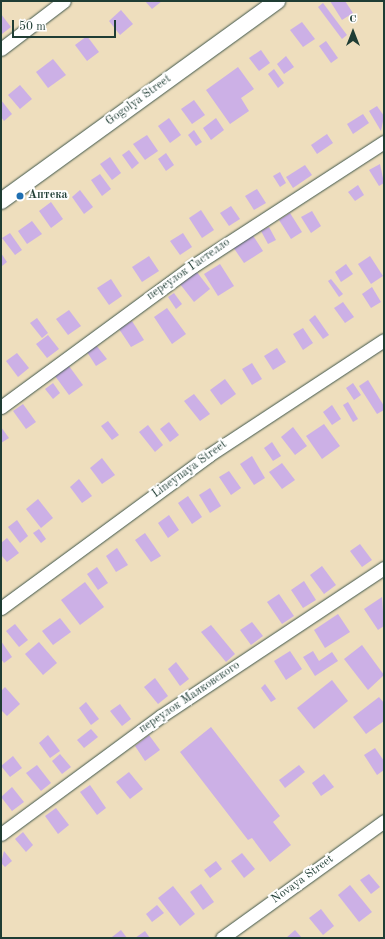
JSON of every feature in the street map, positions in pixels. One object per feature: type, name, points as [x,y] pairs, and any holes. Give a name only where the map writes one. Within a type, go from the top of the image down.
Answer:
[{"type":"street","points":[[1,49],[64,1]]},
{"type":"street","name":"Gogolya Street","points":[[1,201],[277,1]]},
{"type":"street","name":"переулок Гастелло","points":[[1,407],[193,266],[384,142]]},
{"type":"street","name":"Lineynaya Street","points":[[1,608],[209,455],[384,340]]},
{"type":"street","name":"переулок Маяковского","points":[[1,834],[161,716],[384,568]]},
{"type":"street","name":"Novaya Street","points":[[222,938],[384,821]]},
{"type":"building","points":[[145,1],[162,1],[152,9]]},
{"type":"building","points":[[330,1],[345,1],[353,13],[342,20]]},
{"type":"building","points":[[323,3],[347,35],[342,39],[318,7]]},
{"type":"building","points":[[121,10],[133,24],[120,35],[109,21]]},
{"type":"building","points":[[1,14],[11,27],[2,34],[1,32]]},
{"type":"building","points":[[302,22],[315,39],[303,47],[290,30]]},
{"type":"building","points":[[87,36],[99,52],[87,61],[75,45]]},
{"type":"building","points":[[326,41],[338,58],[331,63],[319,46]]},
{"type":"building","points":[[261,50],[270,63],[259,71],[249,58]]},
{"type":"building","points":[[286,56],[294,67],[284,74],[277,64]]},
{"type":"building","points":[[53,59],[66,75],[48,88],[36,72]]},
{"type":"building","points":[[238,67],[254,89],[241,98],[249,111],[230,124],[206,90]]},
{"type":"building","points":[[274,69],[284,83],[278,88],[268,74]]},
{"type":"building","points":[[20,85],[32,99],[20,109],[8,95]]},
{"type":"building","points":[[1,100],[12,114],[4,121],[1,117]]},
{"type":"building","points":[[194,100],[205,115],[192,124],[181,109]]},
{"type":"building","points":[[377,106],[384,116],[381,131],[369,111]]},
{"type":"building","points":[[363,114],[369,123],[353,134],[347,124]]},
{"type":"building","points":[[169,118],[181,135],[170,143],[158,126]]},
{"type":"building","points":[[216,118],[224,130],[211,140],[203,128]]},
{"type":"building","points":[[194,130],[202,142],[196,146],[188,135]]},
{"type":"building","points":[[327,134],[333,143],[317,154],[311,145]]},
{"type":"building","points":[[147,135],[158,151],[145,160],[133,144]]},
{"type":"building","points":[[129,150],[139,163],[132,169],[122,155]]},
{"type":"building","points":[[166,153],[174,165],[166,171],[158,159]]},
{"type":"building","points":[[110,157],[121,173],[112,180],[100,164]]},
{"type":"building","points":[[380,164],[384,183],[379,186],[369,170]]},
{"type":"building","points":[[305,165],[312,175],[293,188],[286,177]]},
{"type":"building","points":[[280,172],[286,183],[280,187],[273,176]]},
{"type":"building","points":[[100,174],[111,189],[102,196],[91,180]]},
{"type":"building","points":[[358,185],[364,195],[355,201],[348,192]]},
{"type":"building","points":[[257,189],[266,203],[254,210],[245,196]]},
{"type":"building","points":[[80,190],[93,207],[84,214],[72,197]]},
{"type":"building","points":[[51,202],[63,219],[51,228],[39,211]]},
{"type":"building","points":[[231,206],[240,219],[229,226],[220,213]]},
{"type":"building","points":[[201,210],[214,230],[202,238],[189,218]]},
{"type":"building","points":[[312,211],[321,226],[311,233],[301,217]]},
{"type":"building","points":[[290,213],[302,232],[291,239],[279,220]]},
{"type":"building","points":[[32,221],[42,234],[27,244],[18,231]]},
{"type":"building","points":[[269,227],[276,240],[268,244],[261,231]]},
{"type":"building","points":[[10,233],[22,250],[15,255],[2,238]]},
{"type":"building","points":[[183,233],[192,247],[180,255],[170,241]]},
{"type":"building","points":[[252,234],[263,251],[244,263],[233,247]]},
{"type":"building","points":[[1,253],[7,262],[2,266],[1,264]]},
{"type":"building","points":[[149,256],[159,271],[142,282],[132,267]]},
{"type":"building","points":[[370,256],[383,276],[371,284],[358,264]]},
{"type":"building","points":[[220,264],[234,286],[218,296],[204,274]]},
{"type":"building","points":[[346,264],[353,274],[341,282],[335,272]]},
{"type":"building","points":[[196,271],[210,289],[194,302],[180,284]]},
{"type":"building","points":[[111,279],[122,296],[109,305],[97,288]]},
{"type":"building","points":[[331,279],[343,294],[339,297],[328,281]]},
{"type":"building","points":[[372,287],[381,302],[371,308],[362,294]]},
{"type":"building","points":[[174,293],[182,304],[176,309],[168,297]]},
{"type":"building","points":[[343,302],[354,317],[345,323],[334,308]]},
{"type":"building","points":[[167,308],[186,334],[172,344],[154,317]]},
{"type":"building","points":[[69,310],[81,326],[68,335],[56,319]]},
{"type":"building","points":[[315,315],[329,335],[323,339],[309,320]]},
{"type":"building","points":[[37,318],[48,333],[42,338],[30,323]]},
{"type":"building","points":[[132,321],[144,340],[131,347],[119,329]]},
{"type":"building","points":[[303,328],[313,343],[303,350],[293,334]]},
{"type":"building","points":[[48,335],[59,349],[47,358],[36,344]]},
{"type":"building","points":[[96,345],[107,359],[96,366],[87,352]]},
{"type":"building","points":[[277,348],[286,362],[273,370],[264,356]]},
{"type":"building","points":[[17,353],[29,368],[18,377],[6,361]]},
{"type":"building","points":[[252,363],[262,379],[252,385],[242,369]]},
{"type":"building","points":[[69,366],[83,385],[69,395],[55,376]]},
{"type":"building","points":[[225,379],[236,394],[221,405],[210,390]]},
{"type":"building","points":[[368,380],[384,406],[384,410],[377,414],[359,386]]},
{"type":"building","points":[[53,383],[60,393],[53,399],[45,389]]},
{"type":"building","points":[[353,383],[361,395],[354,400],[346,388]]},
{"type":"building","points":[[194,394],[210,414],[200,421],[184,401]]},
{"type":"building","points":[[348,402],[358,419],[353,422],[343,405]]},
{"type":"building","points":[[23,404],[36,422],[26,429],[13,411]]},
{"type":"building","points":[[332,405],[341,419],[332,425],[323,412]]},
{"type":"building","points":[[108,421],[119,435],[112,440],[101,426]]},
{"type":"building","points":[[169,422],[179,435],[170,442],[160,429]]},
{"type":"building","points":[[324,424],[340,446],[322,459],[306,436]]},
{"type":"building","points":[[148,425],[163,445],[155,452],[139,432]]},
{"type":"building","points":[[1,427],[9,438],[1,443]]},
{"type":"building","points":[[293,427],[307,446],[295,455],[281,437]]},
{"type":"building","points":[[272,442],[281,456],[273,461],[264,448]]},
{"type":"building","points":[[252,456],[265,478],[254,485],[240,464]]},
{"type":"building","points":[[102,458],[115,475],[102,484],[90,468]]},
{"type":"building","points":[[282,463],[295,480],[282,489],[269,472]]},
{"type":"building","points":[[229,471],[241,488],[231,495],[219,477]]},
{"type":"building","points":[[79,479],[92,496],[82,503],[70,487]]},
{"type":"building","points":[[210,488],[221,506],[210,513],[199,495]]},
{"type":"building","points":[[188,496],[202,517],[192,524],[178,503]]},
{"type":"building","points":[[38,499],[53,518],[41,528],[26,509]]},
{"type":"building","points":[[169,515],[179,530],[168,538],[158,523]]},
{"type":"building","points":[[17,520],[28,536],[20,543],[8,527]]},
{"type":"building","points":[[39,529],[46,539],[41,543],[33,533]]},
{"type":"building","points":[[145,533],[161,556],[151,562],[135,540]]},
{"type":"building","points":[[7,538],[19,553],[7,562],[1,555],[1,543]]},
{"type":"building","points":[[360,544],[372,560],[362,567],[350,551]]},
{"type":"building","points":[[117,548],[128,565],[116,572],[106,556]]},
{"type":"building","points":[[322,566],[336,585],[324,594],[310,575]]},
{"type":"building","points":[[97,567],[108,583],[98,590],[87,574]]},
{"type":"building","points":[[304,581],[316,600],[303,608],[291,590]]},
{"type":"building","points":[[85,582],[104,607],[80,625],[61,600]]},
{"type":"building","points":[[279,594],[294,616],[282,624],[267,602]]},
{"type":"building","points":[[382,597],[384,626],[378,630],[364,609]]},
{"type":"building","points":[[338,614],[350,632],[325,648],[314,630]]},
{"type":"building","points":[[60,618],[71,632],[53,645],[42,631]]},
{"type":"building","points":[[252,622],[263,636],[251,645],[240,630]]},
{"type":"building","points":[[15,624],[28,640],[19,647],[6,631]]},
{"type":"building","points":[[211,625],[235,654],[226,662],[201,632]]},
{"type":"building","points":[[1,641],[12,657],[4,663],[1,659]]},
{"type":"building","points":[[39,642],[57,663],[43,675],[25,654]]},
{"type":"building","points":[[362,645],[384,675],[368,690],[344,659]]},
{"type":"building","points":[[290,651],[302,669],[286,680],[274,661]]},
{"type":"building","points":[[313,651],[319,661],[332,652],[338,661],[315,676],[303,657]]},
{"type":"building","points":[[176,662],[189,679],[180,686],[168,669]]},
{"type":"building","points":[[155,678],[168,696],[158,704],[144,687]]},
{"type":"building","points":[[332,680],[348,701],[314,729],[297,708]]},
{"type":"building","points":[[265,684],[276,699],[271,702],[261,688]]},
{"type":"building","points":[[5,687],[20,704],[7,716],[1,710],[1,691]]},
{"type":"building","points":[[379,697],[384,703],[384,721],[366,734],[353,717]]},
{"type":"building","points":[[86,702],[99,719],[91,725],[79,708]]},
{"type":"building","points":[[120,704],[131,719],[122,726],[110,711]]},
{"type":"building","points":[[211,727],[280,816],[273,822],[291,845],[270,862],[252,838],[248,840],[180,752]]},
{"type":"building","points":[[91,729],[98,737],[84,748],[77,740]]},
{"type":"building","points":[[48,735],[60,751],[50,758],[39,743]]},
{"type":"building","points":[[149,735],[160,750],[145,761],[135,746]]},
{"type":"building","points":[[375,748],[384,761],[384,770],[377,775],[364,755]]},
{"type":"building","points":[[60,754],[71,767],[62,774],[52,761]]},
{"type":"building","points":[[13,756],[22,768],[10,777],[1,766]]},
{"type":"building","points":[[37,765],[51,783],[41,791],[26,773]]},
{"type":"building","points":[[299,765],[305,772],[285,788],[279,780]]},
{"type":"building","points":[[129,772],[143,789],[130,799],[116,782]]},
{"type":"building","points":[[324,774],[334,787],[321,796],[312,783]]},
{"type":"building","points":[[90,785],[106,808],[97,815],[80,792]]},
{"type":"building","points":[[12,787],[24,802],[12,811],[1,797]]},
{"type":"building","points":[[56,808],[69,825],[58,834],[45,816]]},
{"type":"building","points":[[23,832],[33,845],[26,852],[15,839]]},
{"type":"building","points":[[4,851],[12,861],[5,867],[1,863]]},
{"type":"building","points":[[242,853],[255,869],[244,878],[231,861]]},
{"type":"building","points":[[216,861],[222,869],[210,878],[204,870]]},
{"type":"building","points":[[369,874],[380,887],[371,894],[360,880]]},
{"type":"building","points":[[201,884],[214,902],[203,910],[190,892]]},
{"type":"building","points":[[350,885],[372,912],[359,922],[338,895]]},
{"type":"building","points":[[173,886],[195,914],[180,926],[158,898]]},
{"type":"building","points":[[157,905],[164,913],[152,922],[146,914]]},
{"type":"building","points":[[321,909],[334,926],[323,935],[309,918]]},
{"type":"building","points":[[121,930],[127,938],[112,937]]},
{"type":"building","points":[[295,930],[302,938],[286,938]]},
{"type":"building","points":[[145,931],[150,938],[135,938]]},
{"type":"place","name":"Аптека","points":[[20,196]]}]
